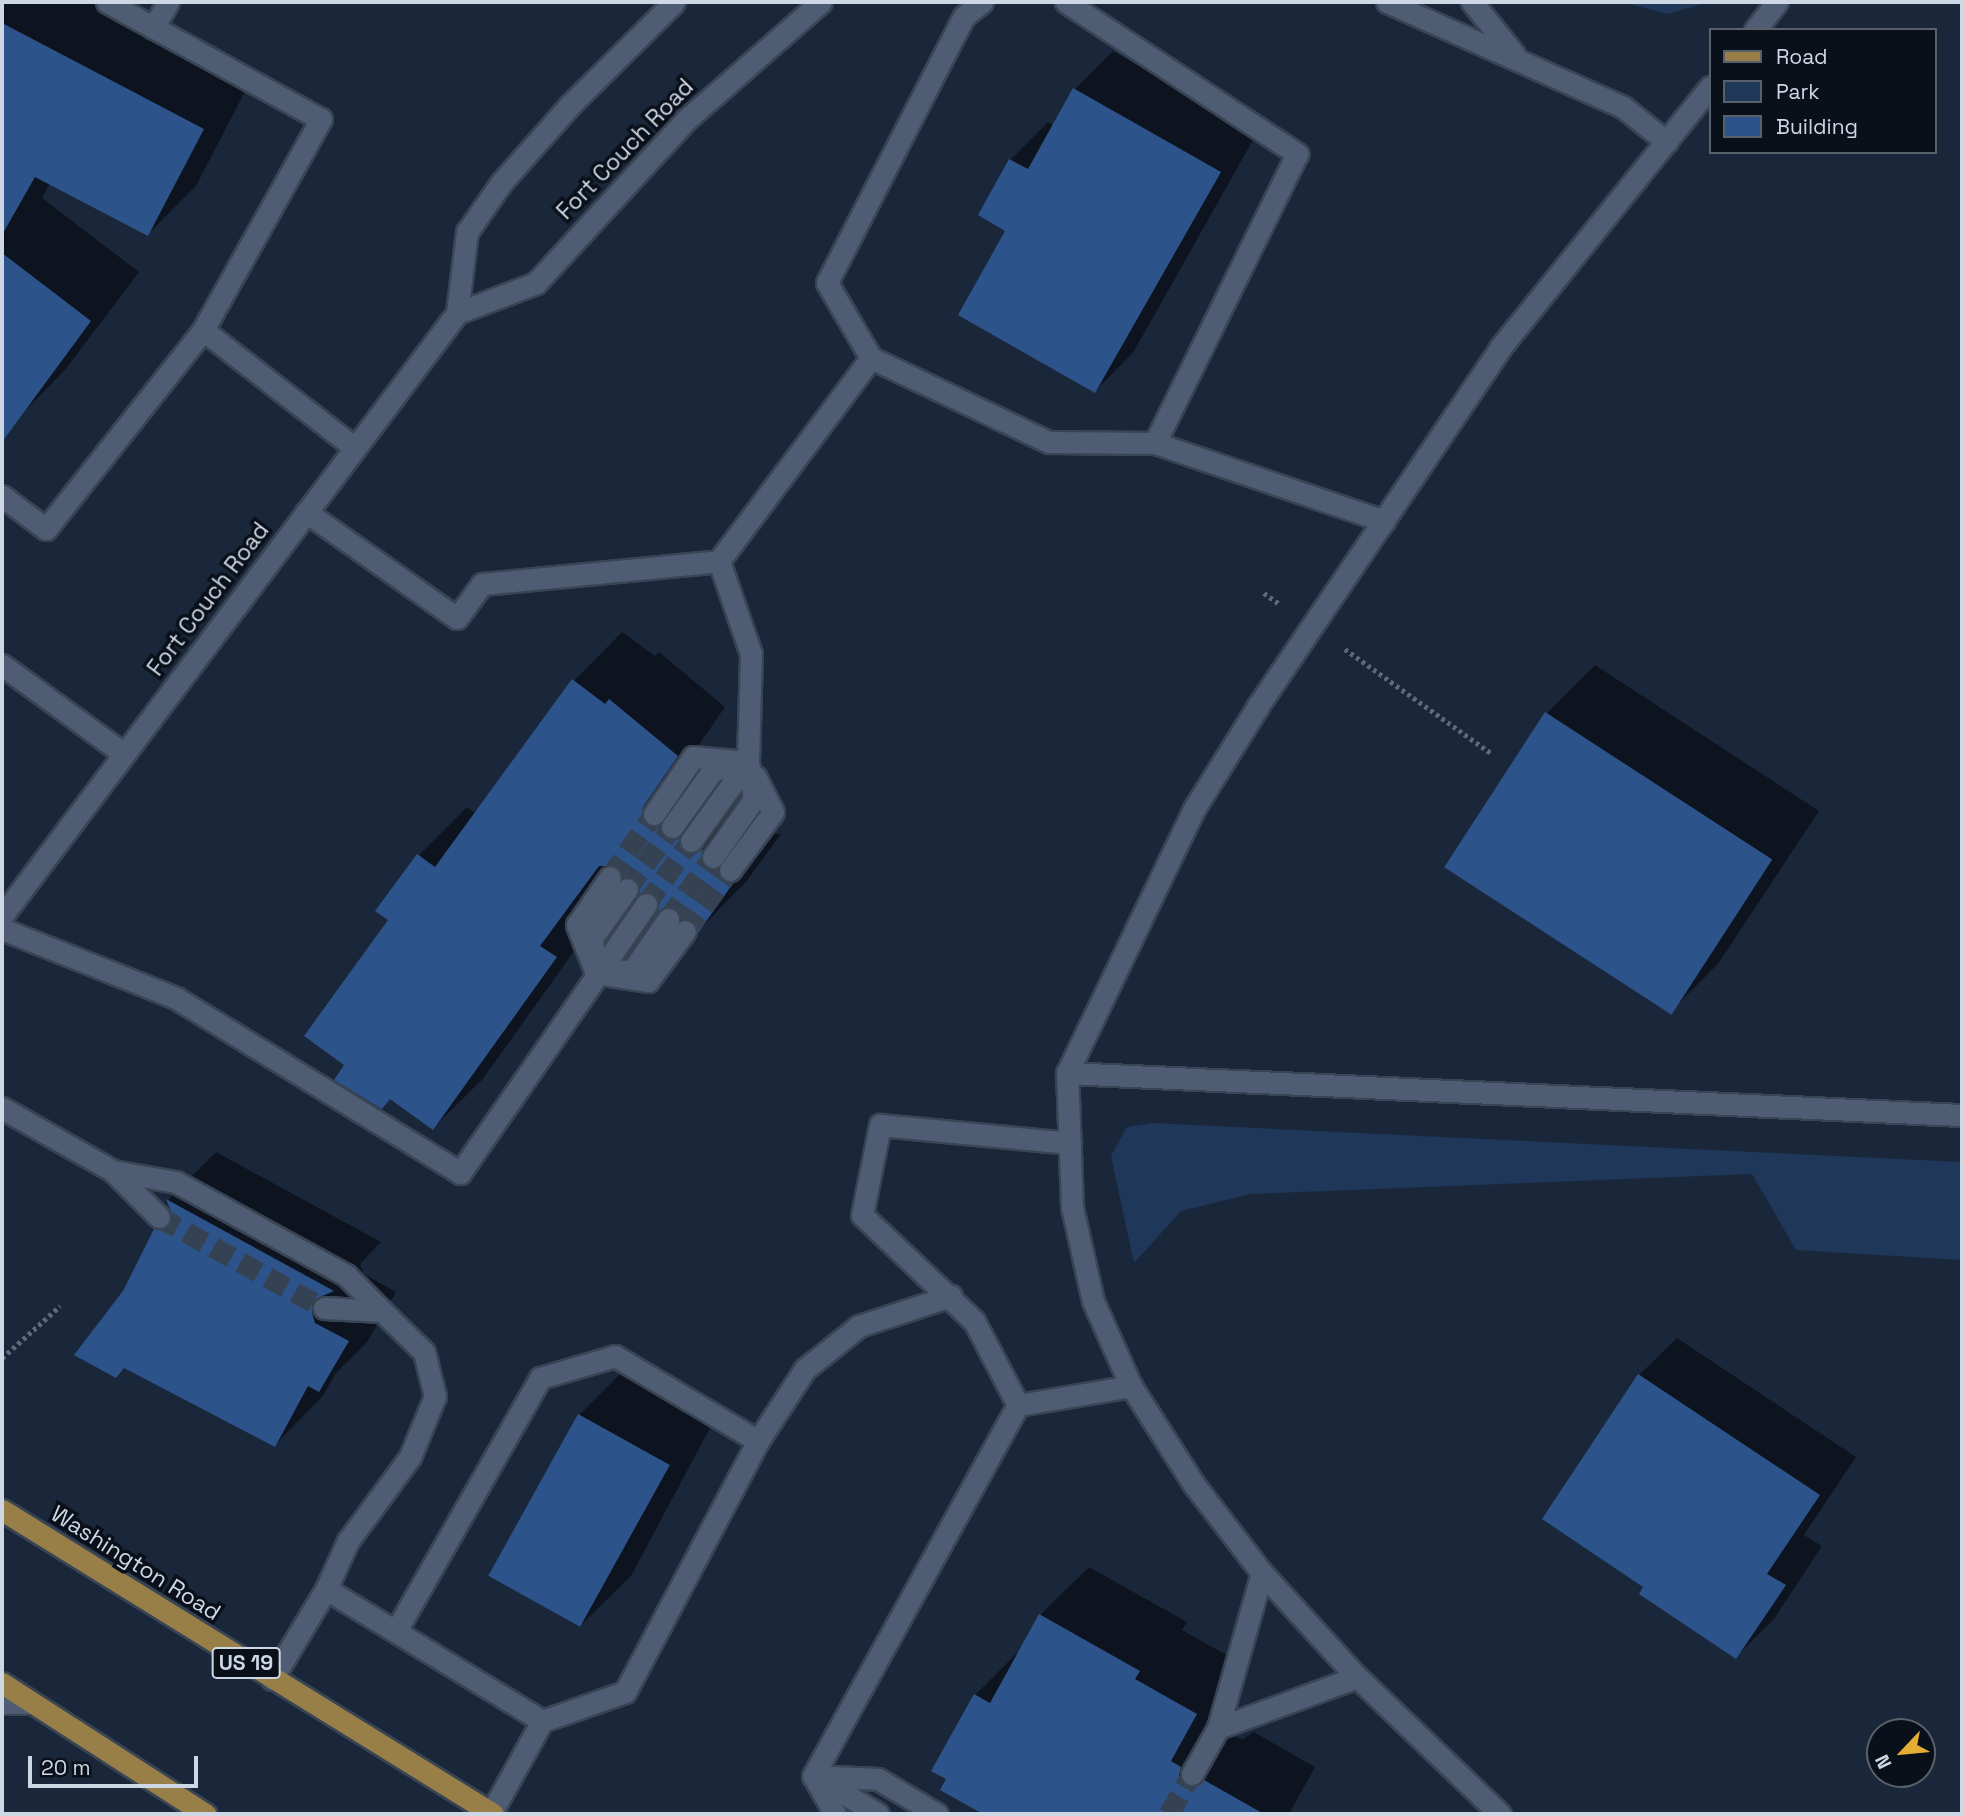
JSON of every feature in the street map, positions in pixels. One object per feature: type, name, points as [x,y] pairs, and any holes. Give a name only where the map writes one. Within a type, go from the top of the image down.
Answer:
[{"type":"main road","name":"Washington Road","points":[[2,1510],[492,1814]]},
{"type":"main road","points":[[2,1683],[205,1814]]},
{"type":"street","points":[[2,496],[47,529],[203,330],[321,119],[107,2]]},
{"type":"street","points":[[153,28],[168,2]]},
{"type":"street","points":[[457,313],[467,232],[501,183],[570,105],[674,2]]},
{"type":"street","name":"Fort Couch Road","points":[[2,916],[457,313],[536,282],[686,120],[821,2]]},
{"type":"street","points":[[982,2],[964,16],[827,283],[871,358],[1049,442],[1155,443],[1384,521]]},
{"type":"street","points":[[1066,2],[1297,154],[1155,443]]},
{"type":"street","points":[[1387,2],[1516,56],[1623,107],[1667,142]]},
{"type":"street","points":[[1472,2],[1516,56]]},
{"type":"street","points":[[1757,28],[1777,2]]},
{"type":"street","points":[[1500,1814],[1357,1676],[1262,1573],[1193,1483],[1131,1386],[1093,1301],[1072,1207],[1067,1073],[1194,808],[1500,348],[1708,90]]},
{"type":"street","points":[[203,330],[355,448]]},
{"type":"street","points":[[306,512],[457,618],[482,584],[719,561],[871,358]]},
{"type":"street","points":[[713,857],[754,799],[748,762],[751,654],[719,561]]},
{"type":"street","points":[[2,665],[124,754]]},
{"type":"street","points":[[654,814],[693,757],[748,762]]},
{"type":"street","points":[[672,827],[713,771],[748,762]]},
{"type":"street","points":[[691,841],[748,762]]},
{"type":"street","points":[[730,870],[773,812],[748,762]]},
{"type":"street","points":[[596,973],[592,938],[618,883]]},
{"type":"street","points":[[2,929],[176,998],[460,1173],[646,904]]},
{"type":"street","points":[[596,973],[633,970],[677,925]]},
{"type":"street","points":[[1067,1073],[1962,1115]]},
{"type":"street","points":[[2,1108],[113,1171],[159,1217]]},
{"type":"street","points":[[1018,1405],[974,1321],[951,1296],[862,1215],[880,1125],[1070,1143]]},
{"type":"street","points":[[113,1171],[176,1182],[346,1275],[424,1352],[435,1396],[410,1457],[348,1541],[326,1589],[272,1679]]},
{"type":"street","points":[[492,1814],[542,1721],[625,1692],[758,1441],[806,1369],[859,1326],[951,1296]]},
{"type":"street","points":[[324,1308],[382,1311]]},
{"type":"street","points":[[397,1629],[540,1378],[615,1356],[758,1441]]},
{"type":"street","points":[[1018,1405],[1131,1386]]},
{"type":"street","points":[[813,1776],[1018,1405]]},
{"type":"street","points":[[1192,1774],[1219,1728],[1262,1573]]},
{"type":"street","points":[[326,1589],[397,1629],[542,1721]]},
{"type":"street","points":[[1219,1728],[1357,1676]]},
{"type":"street","points":[[2,1703],[31,1703]]},
{"type":"street","points":[[813,1776],[835,1814]]},
{"type":"street","points":[[813,1776],[878,1814]]},
{"type":"street","points":[[813,1776],[878,1779],[937,1814]]},
{"type":"path","points":[[1264,593],[1492,754]]},
{"type":"path","points":[[2,1358],[60,1306]]},
{"type":"green space","points":[[1622,2],[1709,2],[1667,14]]},
{"type":"green space","points":[[1152,1123],[1962,1162],[1962,1260],[1796,1250],[1752,1174],[1250,1194],[1181,1211],[1134,1263],[1111,1156],[1127,1127]]},
{"type":"building","points":[[2,23],[204,129],[148,236],[35,177],[2,235]]},
{"type":"building","points":[[1073,88],[1221,172],[1095,393],[958,315],[1005,231],[978,215],[1009,159],[1028,169]]},
{"type":"building","points":[[2,253],[91,321],[2,442]]},
{"type":"building","points":[[572,679],[605,704],[609,699],[678,756],[643,807],[642,819],[647,825],[659,826],[665,838],[678,838],[684,852],[702,849],[705,867],[717,869],[723,881],[734,882],[698,933],[693,921],[681,919],[675,908],[657,911],[654,894],[639,893],[639,883],[623,877],[617,866],[599,866],[540,946],[557,957],[433,1130],[390,1099],[382,1109],[334,1080],[344,1065],[304,1036],[388,920],[375,911],[417,854],[435,867]]},
{"type":"building","points":[[1545,712],[1772,860],[1672,1015],[1444,867]]},
{"type":"building","points":[[166,1199],[334,1291],[313,1300],[312,1313],[315,1323],[349,1341],[319,1392],[308,1386],[275,1447],[124,1368],[116,1378],[74,1355],[123,1291],[154,1229],[169,1226],[172,1214]]},
{"type":"building","points":[[1638,1374],[1820,1495],[1767,1574],[1786,1585],[1736,1659],[1639,1594],[1643,1587],[1542,1519]]},
{"type":"building","points":[[578,1414],[670,1465],[580,1627],[488,1576]]},
{"type":"building","points":[[1039,1614],[1140,1671],[1135,1679],[1197,1714],[1171,1761],[1181,1767],[1179,1775],[1185,1785],[1193,1787],[1204,1780],[1264,1814],[983,1814],[940,1790],[946,1779],[931,1771],[974,1694],[990,1703]]},
{"type":"tunnel","points":[[610,877],[654,814]]},
{"type":"tunnel","points":[[627,889],[672,827]]},
{"type":"tunnel","points":[[646,904],[691,841]]},
{"type":"tunnel","points":[[668,919],[713,857]]},
{"type":"tunnel","points":[[685,931],[730,870]]},
{"type":"tunnel","points":[[159,1217],[324,1308]]},
{"type":"tunnel","points":[[1169,1814],[1192,1774]]}]
